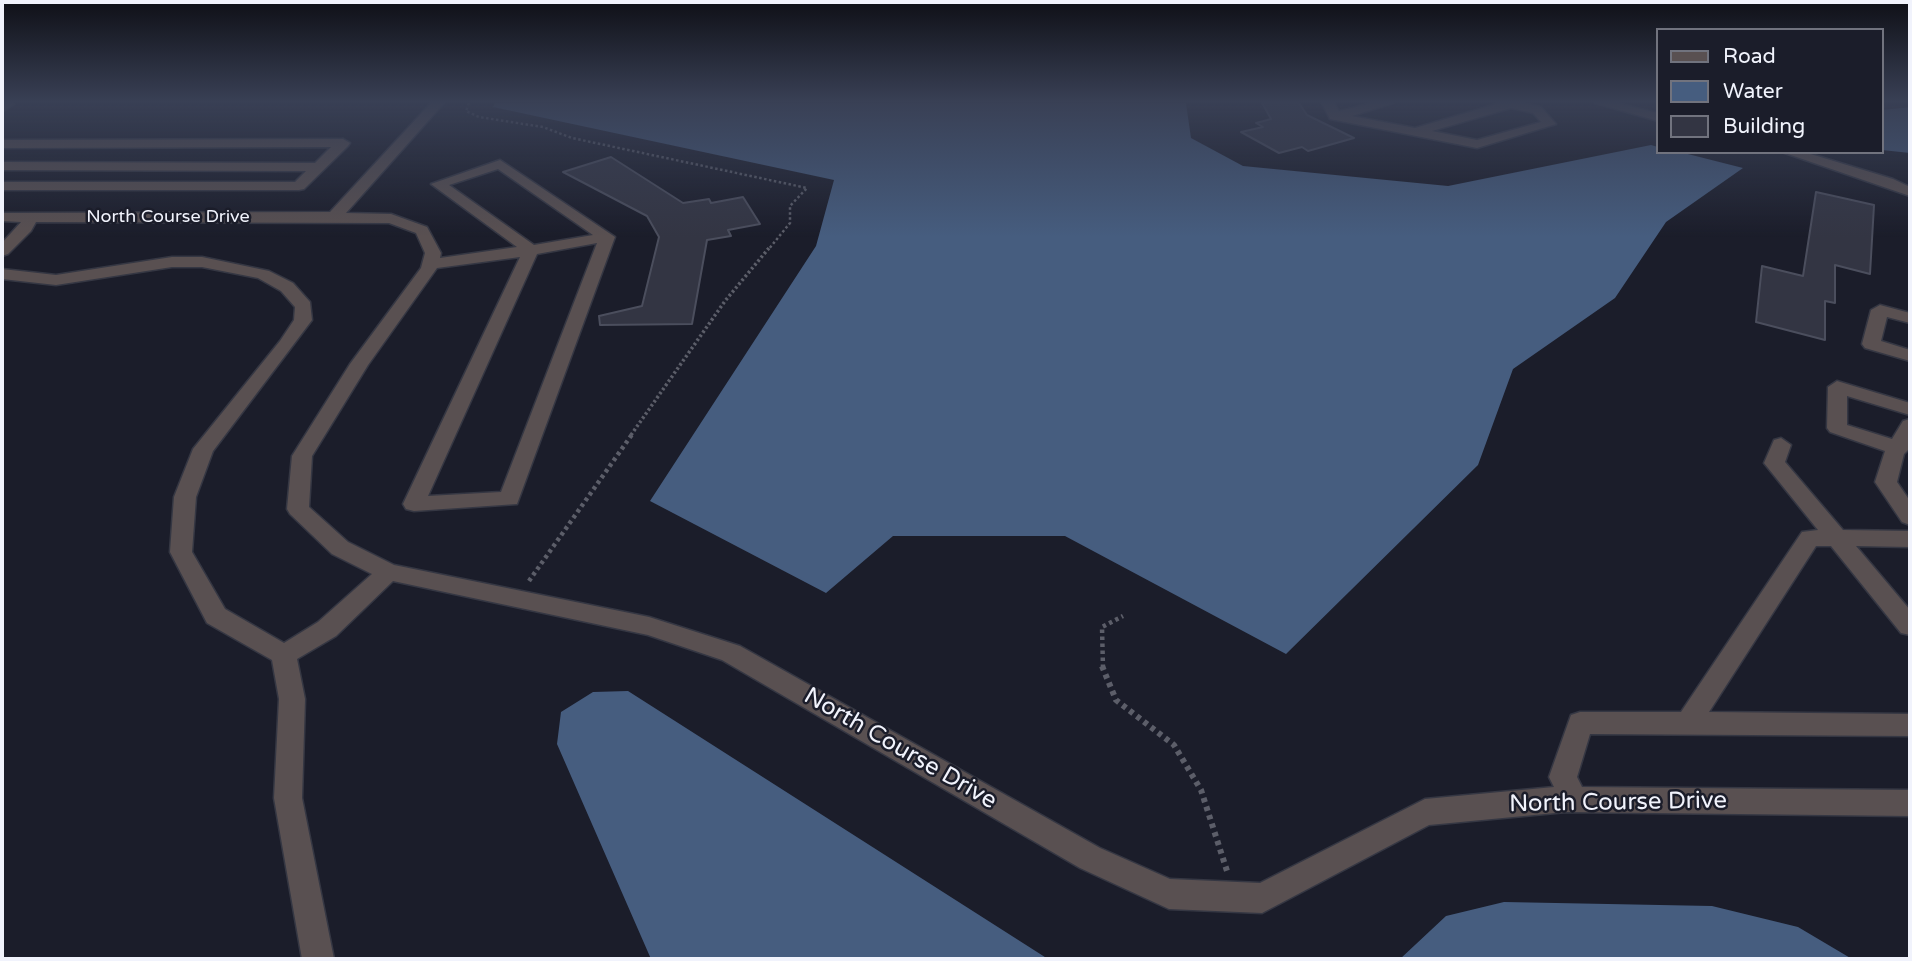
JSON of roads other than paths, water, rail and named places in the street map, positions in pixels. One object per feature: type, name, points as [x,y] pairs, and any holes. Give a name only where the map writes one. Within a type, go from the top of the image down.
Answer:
[{"type":"street","points":[[2,230],[30,218],[131,148]]},
{"type":"street","points":[[2,186],[299,186],[339,148]]},
{"type":"street","points":[[334,217],[397,148]]},
{"type":"street","points":[[1796,154],[1877,178],[1910,192]]},
{"type":"street","points":[[531,250],[438,184],[500,164],[607,237]]},
{"type":"street","points":[[2,166],[319,167]]},
{"type":"street","name":"North Course Drive","points":[[2,218],[334,217],[391,219],[422,230],[433,253],[430,264],[359,364],[302,456],[298,509],[340,548],[389,572],[649,626],[731,653],[1090,858],[1170,894],[1262,898],[1426,812],[1574,799],[1910,803]]},
{"type":"street","points":[[2,251],[26,228],[30,218]]},
{"type":"street","points":[[430,264],[607,237]]},
{"type":"street","points":[[531,250],[414,504],[509,499],[607,237]]},
{"type":"street","points":[[2,274],[56,280],[172,262],[202,262],[263,274],[287,287],[304,306],[303,320],[286,345],[203,449],[185,497],[181,551],[216,616],[284,655],[292,699],[288,797],[318,959]]},
{"type":"street","points":[[1910,318],[1880,310],[1871,344],[1910,356]]},
{"type":"street","points":[[1900,461],[1837,428],[1837,387],[1910,409]]},
{"type":"street","points":[[1910,425],[1900,461],[1886,482],[1910,517]]},
{"type":"street","points":[[1781,444],[1774,463],[1910,626]]},
{"type":"street","points":[[1688,723],[1810,538],[1910,539]]},
{"type":"street","points":[[284,655],[327,629],[389,572]]},
{"type":"street","points":[[1574,799],[1563,777],[1580,723],[1910,726]]},
{"type":"water","points":[[684,148],[1209,148],[1243,166],[1448,186],[1637,148],[1657,148],[1657,154],[1688,154],[1743,168],[1666,222],[1615,298],[1513,369],[1478,465],[1286,654],[1065,536],[893,536],[826,593],[650,501],[816,246],[834,180]]},
{"type":"water","points":[[1884,148],[1910,148],[1910,153],[1884,150]]},
{"type":"water","points":[[628,691],[1048,959],[651,959],[557,744],[561,712],[593,692]]},
{"type":"water","points":[[1504,902],[1712,906],[1798,927],[1852,959],[1400,959],[1446,916]]}]
